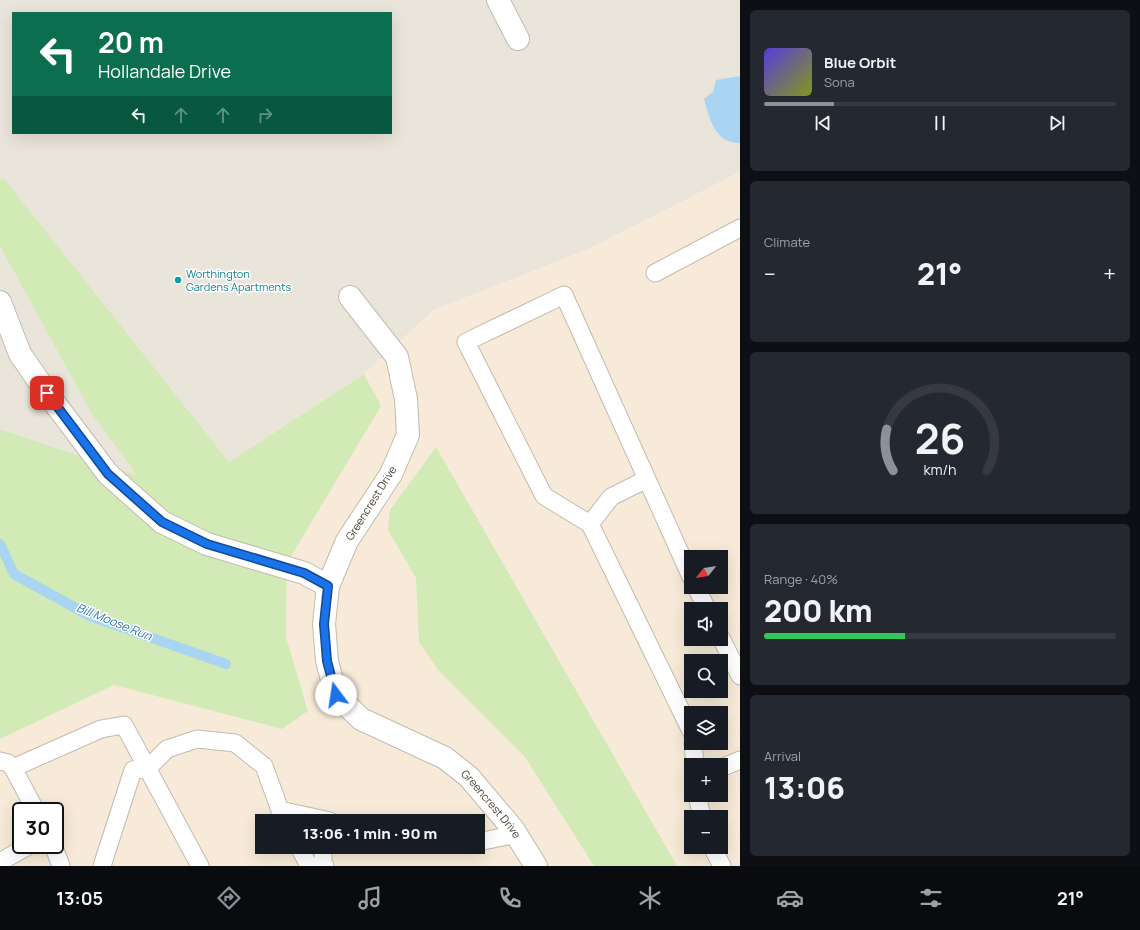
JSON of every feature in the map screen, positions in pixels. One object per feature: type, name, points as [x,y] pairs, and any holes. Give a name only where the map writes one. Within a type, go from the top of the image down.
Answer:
[{"type":"street","points":[[498,0],[518,39]]},
{"type":"street","name":"Greencrest Drive","points":[[350,297],[397,357],[406,399],[408,435],[391,474],[347,541],[328,586],[324,624],[327,661],[336,695],[361,719],[445,758],[469,777],[517,834],[536,866]]},
{"type":"street","points":[[0,302],[20,354],[47,393],[108,474],[162,522],[207,544],[304,573],[328,586]]},
{"type":"lane","points":[[655,273],[740,228]]},
{"type":"lane","points":[[684,561],[564,295],[466,342],[544,496],[590,524],[684,717]]},
{"type":"lane","points":[[590,524],[611,497],[647,479]]},
{"type":"lane","points":[[725,646],[740,676]]},
{"type":"lane","points":[[30,802],[6,764],[101,729],[124,725],[200,866]]},
{"type":"lane","points":[[102,866],[133,770],[148,768],[167,749],[197,739],[235,743],[264,766],[282,814]]},
{"type":"lane","points":[[728,765],[740,760]]},
{"type":"lane","points":[[485,841],[517,834]]},
{"type":"lane","points":[[4,859],[13,854]]},
{"type":"lane","points":[[56,854],[61,866]]},
{"type":"lane","points":[[303,854],[309,866]]},
{"type":"lane","points":[[323,854],[323,864],[325,866]]},
{"type":"lane","points":[[716,854],[722,866]]},
{"type":"shaded area","name":"Worthington Gardens Apartments","points":[[0,0],[740,0],[740,172],[589,249],[434,310],[364,374],[229,462],[138,475],[0,429]]},
{"type":"shaded area","points":[[740,172],[740,866],[0,866],[0,739],[114,685],[282,729],[308,711],[286,637],[287,563],[380,406],[364,374],[434,310],[589,249]]},
{"type":"green space","points":[[0,180],[5,180],[229,462],[364,374],[381,406],[287,563],[286,637],[308,711],[282,729],[114,685],[0,739],[0,429],[137,475],[92,414],[0,246]]},
{"type":"green space","points":[[436,447],[677,866],[594,866],[525,757],[438,670],[419,642],[416,578],[388,530],[390,510]]},
{"type":"water","points":[[740,76],[740,143],[731,142],[724,139],[714,128],[704,99],[713,92],[716,80]]},
{"type":"waterway","name":"Bill Moose Run","points":[[0,544],[14,574],[90,616],[226,664]]},
{"type":"place","name":"Worthington Gardens Apartments","points":[[178,280]]},
{"type":"route","points":[[47,393],[108,474],[162,522],[207,544],[304,573],[328,586],[324,624],[327,661],[336,695]]}]
